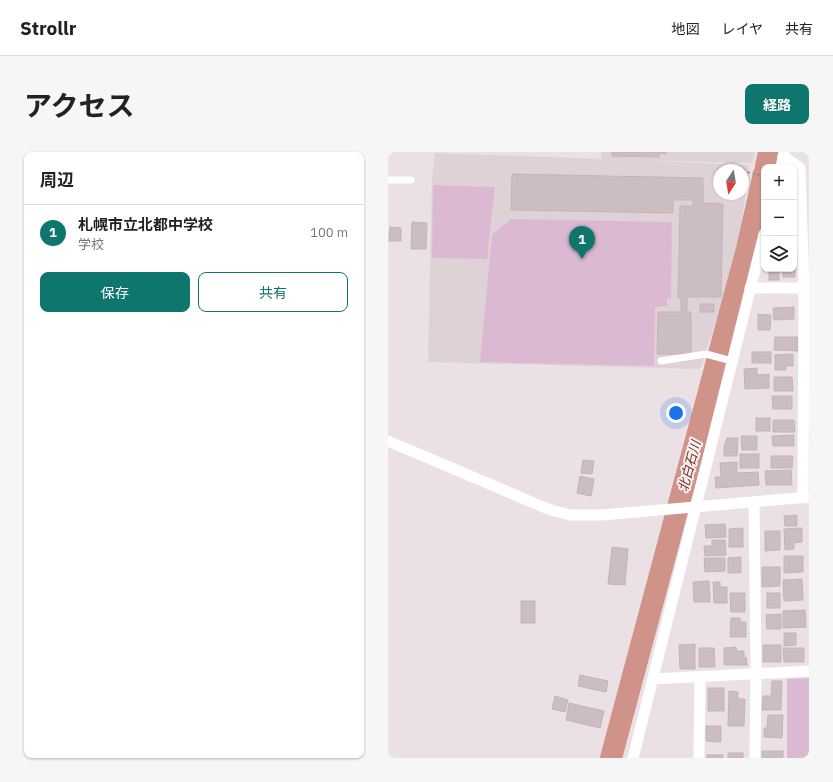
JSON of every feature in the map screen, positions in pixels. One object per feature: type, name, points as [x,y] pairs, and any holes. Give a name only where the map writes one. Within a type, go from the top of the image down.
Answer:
[{"type":"street","points":[[388,441],[548,509],[570,515],[602,515],[806,498],[806,288],[800,168],[784,154],[782,164]]},
{"type":"street","points":[[633,758],[653,679],[691,507],[728,360],[750,288],[763,236]]},
{"type":"street","points":[[750,288],[806,288]]},
{"type":"street","points":[[754,502],[756,674],[755,758]]},
{"type":"street","points":[[653,679],[809,671]]},
{"type":"street","points":[[699,758],[700,677]]},
{"type":"lane","points":[[388,180],[411,180]]},
{"type":"lane","points":[[661,361],[706,354],[728,360]]},
{"type":"path","points":[[749,172],[761,175]]},
{"type":"shaded area","points":[[601,152],[755,152],[751,163],[631,160],[725,164],[713,164],[713,200],[745,200],[742,222],[724,297],[700,369],[428,362],[432,177],[435,153],[602,159]]},
{"type":"shaded area","points":[[433,185],[495,187],[487,259],[432,258]]},
{"type":"shaded area","points":[[511,219],[672,222],[671,298],[667,298],[667,306],[655,307],[654,366],[480,362],[492,235]]},
{"type":"shaded area","points":[[809,678],[809,758],[787,758],[787,679]]},
{"type":"building","points":[[612,152],[666,152],[666,154],[659,153],[659,157],[612,156]]},
{"type":"building","points":[[512,174],[703,178],[703,203],[723,204],[721,297],[687,297],[687,312],[691,312],[691,354],[657,354],[658,312],[681,312],[681,298],[678,298],[680,206],[693,206],[693,200],[673,200],[673,213],[511,210]]},
{"type":"building","points":[[412,222],[427,223],[426,249],[411,249]]},
{"type":"building","points":[[390,227],[401,228],[401,241],[389,241]]},
{"type":"building","points":[[769,272],[779,272],[779,280],[769,280]]},
{"type":"building","points":[[783,272],[795,272],[795,277],[783,277]]},
{"type":"building","points":[[700,304],[714,304],[714,312],[700,312]]},
{"type":"building","points":[[794,307],[794,319],[774,320],[773,308]]},
{"type":"building","points":[[758,314],[771,315],[770,330],[758,330]]},
{"type":"building","points":[[775,337],[798,337],[798,351],[774,350]]},
{"type":"building","points":[[752,352],[771,352],[771,363],[752,363]]},
{"type":"building","points":[[793,354],[793,366],[786,366],[786,370],[775,370],[775,355]]},
{"type":"building","points":[[757,368],[757,375],[769,374],[769,388],[745,389],[744,369]]},
{"type":"building","points":[[774,377],[792,377],[793,391],[774,391]]},
{"type":"building","points":[[772,396],[792,396],[792,409],[773,409]]},
{"type":"building","points":[[756,418],[770,418],[770,431],[756,431]]},
{"type":"building","points":[[773,420],[794,420],[795,432],[773,432]]},
{"type":"building","points":[[794,435],[794,446],[773,446],[772,436]]},
{"type":"building","points":[[741,436],[757,436],[757,450],[742,450]]},
{"type":"building","points":[[727,438],[738,438],[737,456],[724,456],[724,447]]},
{"type":"building","points":[[740,454],[759,454],[759,468],[740,468]]},
{"type":"building","points":[[771,456],[793,456],[792,468],[771,468]]},
{"type":"building","points":[[583,460],[594,461],[592,474],[581,473]]},
{"type":"building","points":[[737,462],[737,473],[758,472],[759,485],[716,488],[715,477],[721,477],[720,463]]},
{"type":"building","points":[[791,470],[792,485],[766,485],[765,471]]},
{"type":"building","points":[[580,476],[594,479],[591,496],[577,493]]},
{"type":"building","points":[[797,515],[797,526],[785,526],[784,516]]},
{"type":"building","points":[[725,524],[726,537],[706,538],[705,525]]},
{"type":"building","points":[[743,528],[743,547],[729,547],[729,529]]},
{"type":"building","points":[[802,528],[802,542],[794,543],[794,549],[785,550],[784,529]]},
{"type":"building","points":[[765,531],[780,531],[780,550],[765,551]]},
{"type":"building","points":[[712,540],[725,540],[726,555],[705,556],[704,546],[712,546]]},
{"type":"building","points":[[612,547],[628,549],[625,585],[608,584]]},
{"type":"building","points":[[784,556],[803,556],[803,572],[784,573]]},
{"type":"building","points":[[741,557],[741,573],[728,573],[728,558]]},
{"type":"building","points":[[704,558],[725,558],[725,571],[705,572]]},
{"type":"building","points":[[762,567],[780,567],[780,586],[762,587]]},
{"type":"building","points":[[802,579],[803,600],[784,601],[783,580]]},
{"type":"building","points":[[709,581],[710,602],[694,602],[693,582]]},
{"type":"building","points":[[713,582],[720,582],[720,587],[727,587],[727,603],[714,603]]},
{"type":"building","points":[[730,593],[745,593],[745,612],[731,612]]},
{"type":"building","points":[[767,593],[780,593],[780,608],[767,608]]},
{"type":"building","points":[[521,601],[535,601],[535,623],[521,623]]},
{"type":"building","points":[[805,610],[806,627],[783,628],[783,611]]},
{"type":"building","points":[[781,614],[781,629],[767,629],[766,615]]},
{"type":"building","points":[[731,618],[740,618],[740,622],[746,622],[746,637],[730,637]]},
{"type":"building","points":[[784,633],[796,633],[796,645],[784,646]]},
{"type":"building","points":[[695,644],[695,669],[680,669],[679,645]]},
{"type":"building","points":[[763,645],[781,645],[781,662],[763,662]]},
{"type":"building","points":[[736,647],[737,651],[744,651],[744,658],[746,657],[747,665],[724,665],[724,648]]},
{"type":"building","points":[[699,648],[714,648],[715,667],[699,667]]},
{"type":"building","points":[[783,648],[804,648],[804,662],[784,662]]},
{"type":"building","points":[[580,675],[608,681],[606,692],[578,686]]},
{"type":"building","points":[[772,681],[782,681],[781,710],[762,710],[763,696],[771,696]]},
{"type":"building","points":[[708,688],[724,688],[724,711],[708,711]]},
{"type":"building","points":[[729,691],[738,692],[738,699],[745,699],[744,726],[728,726]]},
{"type":"building","points":[[555,696],[568,700],[565,712],[552,709]]},
{"type":"building","points":[[569,703],[604,711],[600,728],[566,720]]},
{"type":"building","points":[[768,715],[783,715],[782,738],[764,737],[764,728],[767,728]]},
{"type":"building","points":[[706,726],[721,726],[721,742],[706,741]]},
{"type":"building","points":[[762,751],[783,751],[783,758],[762,758]]},
{"type":"building","points":[[728,753],[743,753],[743,758],[728,758]]},
{"type":"building","points":[[707,755],[723,755],[723,758],[707,758]]},
{"type":"waterway","name":"北白石川","points":[[767,164],[769,152]]},
{"type":"waterway","name":"北白石川","points":[[611,758],[747,249],[761,187]]},
{"type":"place","name":"札幌市立北都中学校","points":[[582,259]]}]
